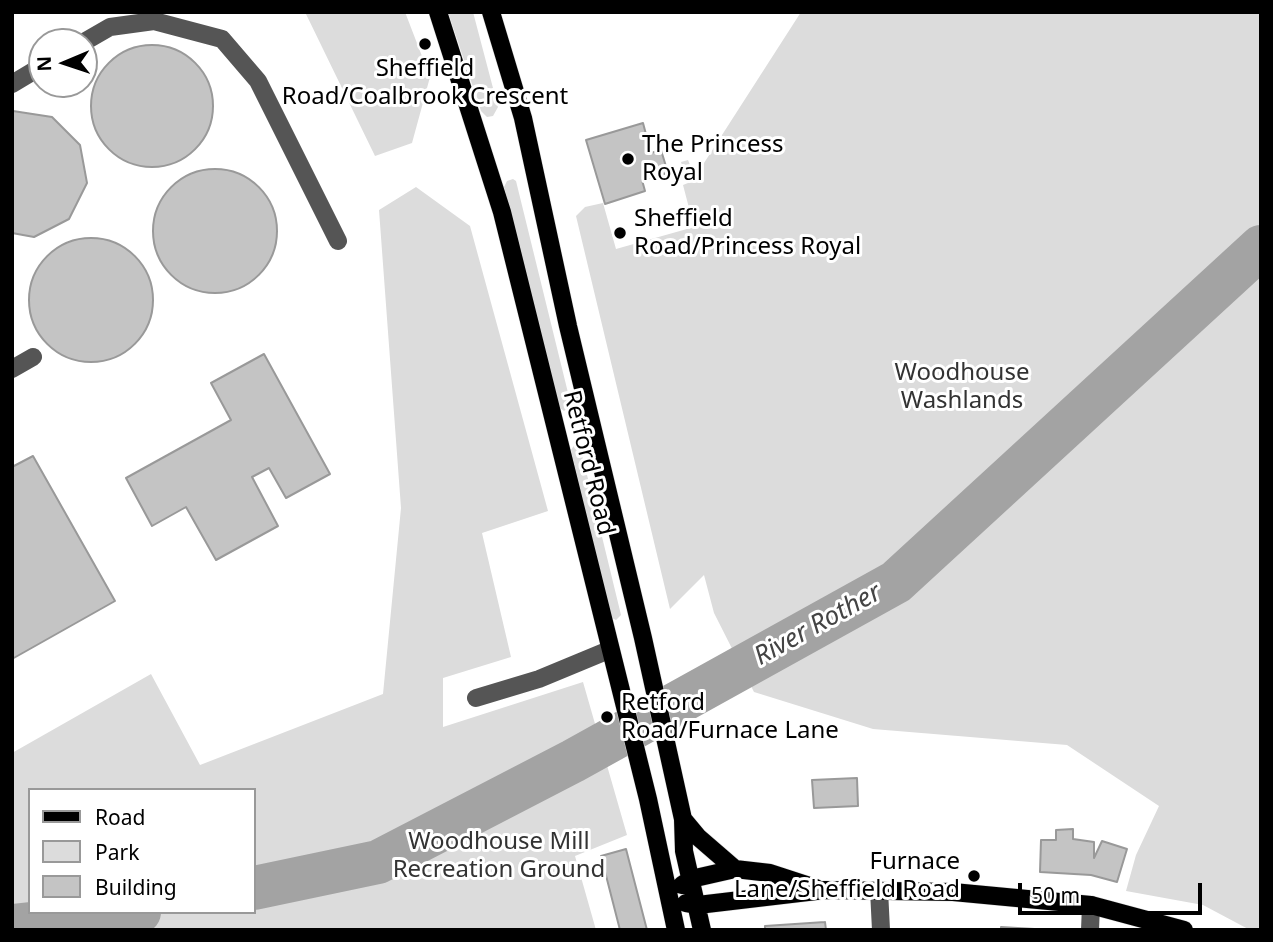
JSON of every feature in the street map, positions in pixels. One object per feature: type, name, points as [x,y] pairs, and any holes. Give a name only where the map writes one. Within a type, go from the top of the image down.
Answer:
[{"type":"main road","name":"Retford Road","points":[[438,12],[502,212],[638,762],[676,930]]},
{"type":"main road","name":"Retford Road","points":[[491,12],[523,118],[568,326],[651,672],[683,819],[684,850],[702,930]]},
{"type":"main road","points":[[683,819],[698,837],[735,869]]},
{"type":"main road","points":[[670,898],[691,879],[735,869],[770,873],[825,890]]},
{"type":"main road","points":[[670,898],[698,905],[825,890],[1011,896],[1091,905],[1184,930]]},
{"type":"street","points":[[98,34],[126,18],[154,21],[222,39],[258,81],[338,241]]},
{"type":"street","points":[[12,84],[28,74]]},
{"type":"street","points":[[12,369],[33,358]]},
{"type":"street","points":[[476,698],[539,679],[609,650]]},
{"type":"street","points":[[879,890],[881,930]]},
{"type":"street","points":[[1090,930],[1091,905]]},
{"type":"green space","points":[[305,12],[405,12],[430,77],[412,143],[375,156]]},
{"type":"green space","points":[[448,12],[473,12],[498,107],[493,116],[487,117],[481,111]]},
{"type":"green space","name":"Woodhouse Washlands","points":[[801,12],[1261,12],[1261,930],[1250,930],[1203,905],[1126,891],[1136,855],[1159,806],[1067,745],[873,729],[754,692],[714,613],[704,575],[670,609],[576,216],[585,207],[603,203],[616,249],[694,227],[683,185],[688,183],[681,162],[688,160],[695,177]]},
{"type":"green space","points":[[507,181],[516,181],[571,405],[564,411],[560,408],[504,187]]},
{"type":"green space","name":"Woodhouse Mill Recreation Ground","points":[[416,187],[470,226],[548,511],[482,533],[511,657],[443,678],[443,727],[583,682],[627,835],[575,856],[596,930],[12,930],[12,753],[151,674],[200,765],[383,694],[401,508],[379,210]]},
{"type":"green space","points":[[575,444],[580,446],[621,615],[616,620],[610,617],[571,450]]},
{"type":"building","points":[[152,45],[175,50],[195,63],[208,83],[213,106],[208,129],[195,149],[175,162],[152,167],[129,162],[109,149],[96,129],[91,106],[92,98],[98,98],[98,79],[109,63],[129,50]]},
{"type":"building","points":[[13,111],[52,117],[80,145],[87,183],[69,219],[34,237],[12,233]]},
{"type":"building","name":"The Princess Royal","points":[[643,123],[651,153],[661,150],[668,173],[642,180],[645,191],[605,204],[586,140]]},
{"type":"building","points":[[215,169],[239,174],[259,187],[272,207],[277,231],[272,255],[259,275],[239,288],[215,293],[191,288],[171,275],[158,255],[153,231],[158,207],[171,187],[191,174]]},
{"type":"building","points":[[91,238],[115,242],[135,256],[149,276],[153,300],[149,324],[135,344],[115,358],[91,362],[67,358],[47,344],[33,324],[29,300],[33,276],[47,256],[67,242]]},
{"type":"building","points":[[264,354],[330,474],[286,498],[269,468],[252,477],[278,526],[216,560],[186,507],[152,526],[126,478],[231,420],[211,383]]},
{"type":"building","points":[[33,456],[115,601],[12,659],[12,467]]},
{"type":"building","points":[[857,778],[858,806],[814,808],[812,780]]},
{"type":"building","points":[[1073,829],[1073,839],[1094,842],[1094,858],[1102,841],[1127,849],[1117,882],[1091,875],[1040,872],[1041,840],[1056,840],[1056,830]]},
{"type":"building","points":[[626,849],[647,930],[620,930],[601,856]]},
{"type":"building","points":[[825,922],[826,930],[765,930],[765,926]]},
{"type":"building","points":[[1001,927],[1051,930],[1001,930]]},
{"type":"waterway","name":"River Rother","points":[[256,888],[378,862],[573,761],[896,582],[1261,247]]},
{"type":"waterway","name":"River Rother","points":[[12,926],[121,914]]},
{"type":"place","name":"Sheffield Road/Coalbrook Crescent","points":[[425,44]]},
{"type":"place","name":"The Princess Royal","points":[[628,159]]},
{"type":"place","name":"Sheffield Road/Princess Royal","points":[[620,233]]},
{"type":"place","name":"Retford Road/Furnace Lane","points":[[607,717]]},
{"type":"place","name":"Furnace Lane/Sheffield Road","points":[[974,876]]}]
